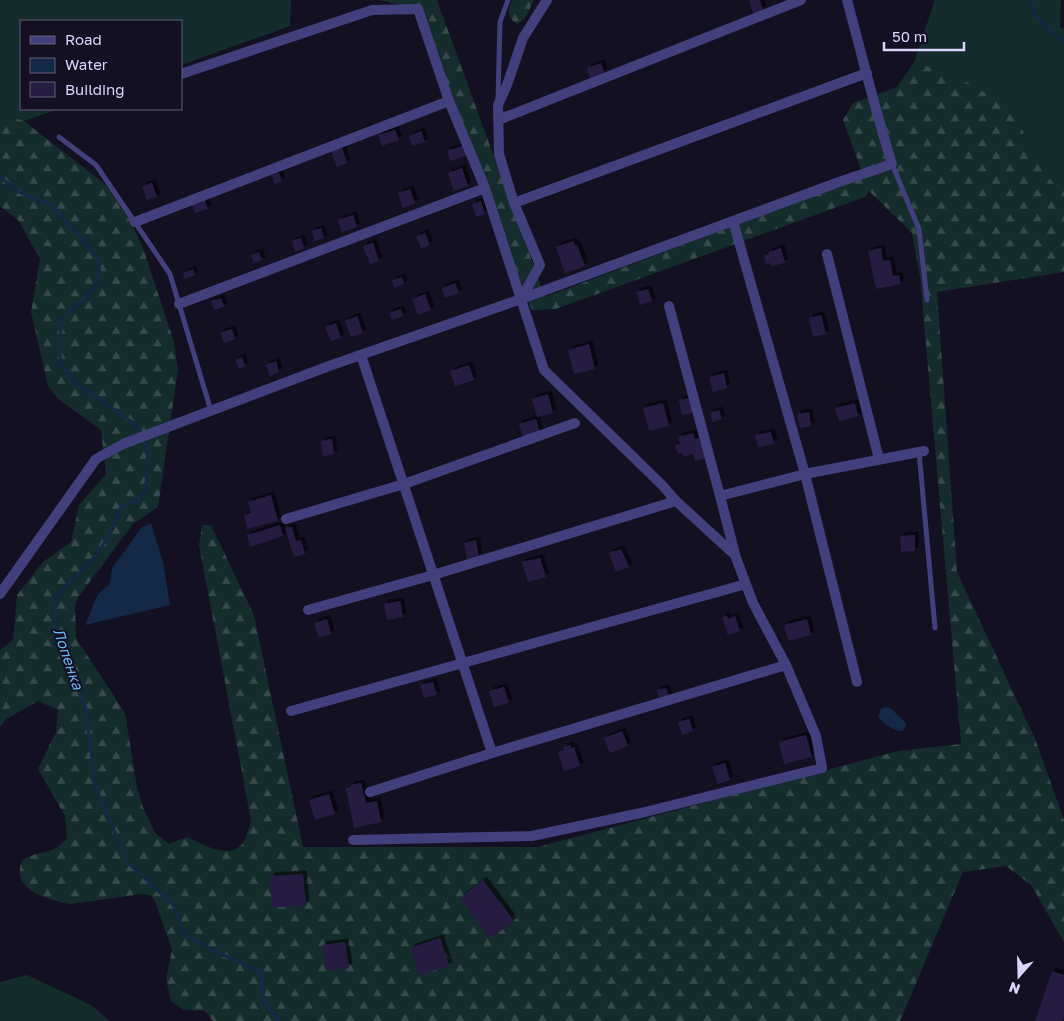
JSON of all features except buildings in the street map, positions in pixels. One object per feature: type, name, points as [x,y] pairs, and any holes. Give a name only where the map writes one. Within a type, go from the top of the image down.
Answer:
[{"type":"street","points":[[521,299],[540,265],[514,203],[499,154],[498,105],[523,38],[547,0]]},
{"type":"street","points":[[498,120],[801,0]]},
{"type":"street","points":[[0,594],[96,459],[123,444],[361,355],[892,164],[847,0]]},
{"type":"street","points":[[182,74],[372,10],[418,10],[449,101],[485,188],[544,370],[676,501],[735,555]]},
{"type":"street","points":[[514,203],[867,73]]},
{"type":"street","points":[[134,222],[449,101]]},
{"type":"street","points":[[179,304],[485,188]]},
{"type":"street","points":[[733,221],[805,474],[857,682]]},
{"type":"street","points":[[827,254],[879,459]]},
{"type":"street","points":[[353,840],[532,836],[641,813],[822,768],[816,736],[786,665],[753,602],[735,555],[670,306]]},
{"type":"street","points":[[361,355],[492,753]]},
{"type":"street","points":[[286,519],[404,484],[575,423]]},
{"type":"street","points":[[720,496],[805,474],[922,451]]},
{"type":"street","points":[[308,610],[433,575],[676,501]]},
{"type":"street","points":[[292,711],[746,584]]},
{"type":"street","points":[[370,792],[492,753],[786,665]]},
{"type":"lane","points":[[498,105],[500,22],[508,0]]},
{"type":"lane","points":[[59,137],[96,165],[170,274],[211,411]]},
{"type":"lane","points":[[892,164],[919,230],[927,300]]},
{"type":"lane","points":[[922,451],[935,628]]},
{"type":"green space","points":[[0,0],[291,0],[290,26],[182,65],[182,20],[20,20],[20,110],[56,110],[24,121],[0,111]]},
{"type":"green space","points":[[378,0],[437,0],[545,297],[864,177],[843,120],[853,103],[897,87],[914,62],[957,76],[1005,105],[1018,118],[1031,152],[1054,184],[1064,183],[1064,272],[937,292],[957,572],[1036,741],[1064,820],[1064,942],[1031,885],[1006,866],[963,872],[900,1021],[213,1021],[205,1011],[184,1010],[171,1001],[166,979],[172,950],[155,901],[150,895],[142,894],[71,904],[38,895],[24,885],[20,871],[20,865],[23,861],[30,856],[54,849],[67,838],[65,816],[38,769],[56,732],[58,710],[38,701],[6,719],[0,727],[0,650],[13,640],[17,595],[43,562],[71,542],[79,505],[106,474],[101,430],[57,398],[48,386],[31,312],[40,259],[18,220],[0,206],[0,111],[24,121],[105,184],[127,213],[143,248],[174,342],[178,369],[158,507],[133,524],[79,596],[75,605],[76,638],[125,713],[137,787],[143,807],[155,833],[169,844],[187,837],[218,850],[234,850],[245,839],[251,820],[199,545],[202,525],[211,525],[254,615],[303,847],[538,847],[898,751],[961,744],[920,277],[912,233],[869,191],[865,197],[556,309],[532,310],[413,7]]},
{"type":"green space","points":[[512,0],[534,0],[526,16],[518,24],[511,19],[509,14]]},
{"type":"green space","points":[[935,0],[1061,0],[1060,27],[1064,29],[1064,183],[1054,184],[1031,152],[1018,118],[957,76],[914,62]]},
{"type":"green space","points":[[27,975],[91,1005],[110,1021],[0,1021],[0,982]]},
{"type":"water","points":[[151,523],[163,562],[170,605],[85,625],[98,594],[110,584],[112,568],[141,528]]},
{"type":"water","points":[[885,707],[891,708],[906,723],[902,731],[892,728],[880,719],[878,716],[881,709]]},
{"type":"waterway","points":[[1032,0],[1036,17],[1064,43]]},
{"type":"waterway","name":"Лопенка","points":[[0,177],[21,193],[52,205],[97,257],[100,273],[93,290],[61,320],[60,364],[78,386],[139,427],[147,450],[148,468],[145,490],[136,501],[121,506],[109,534],[98,553],[55,598],[55,630],[86,709],[95,785],[128,863],[173,905],[185,935],[214,951],[260,971],[264,1000],[278,1021]]}]
